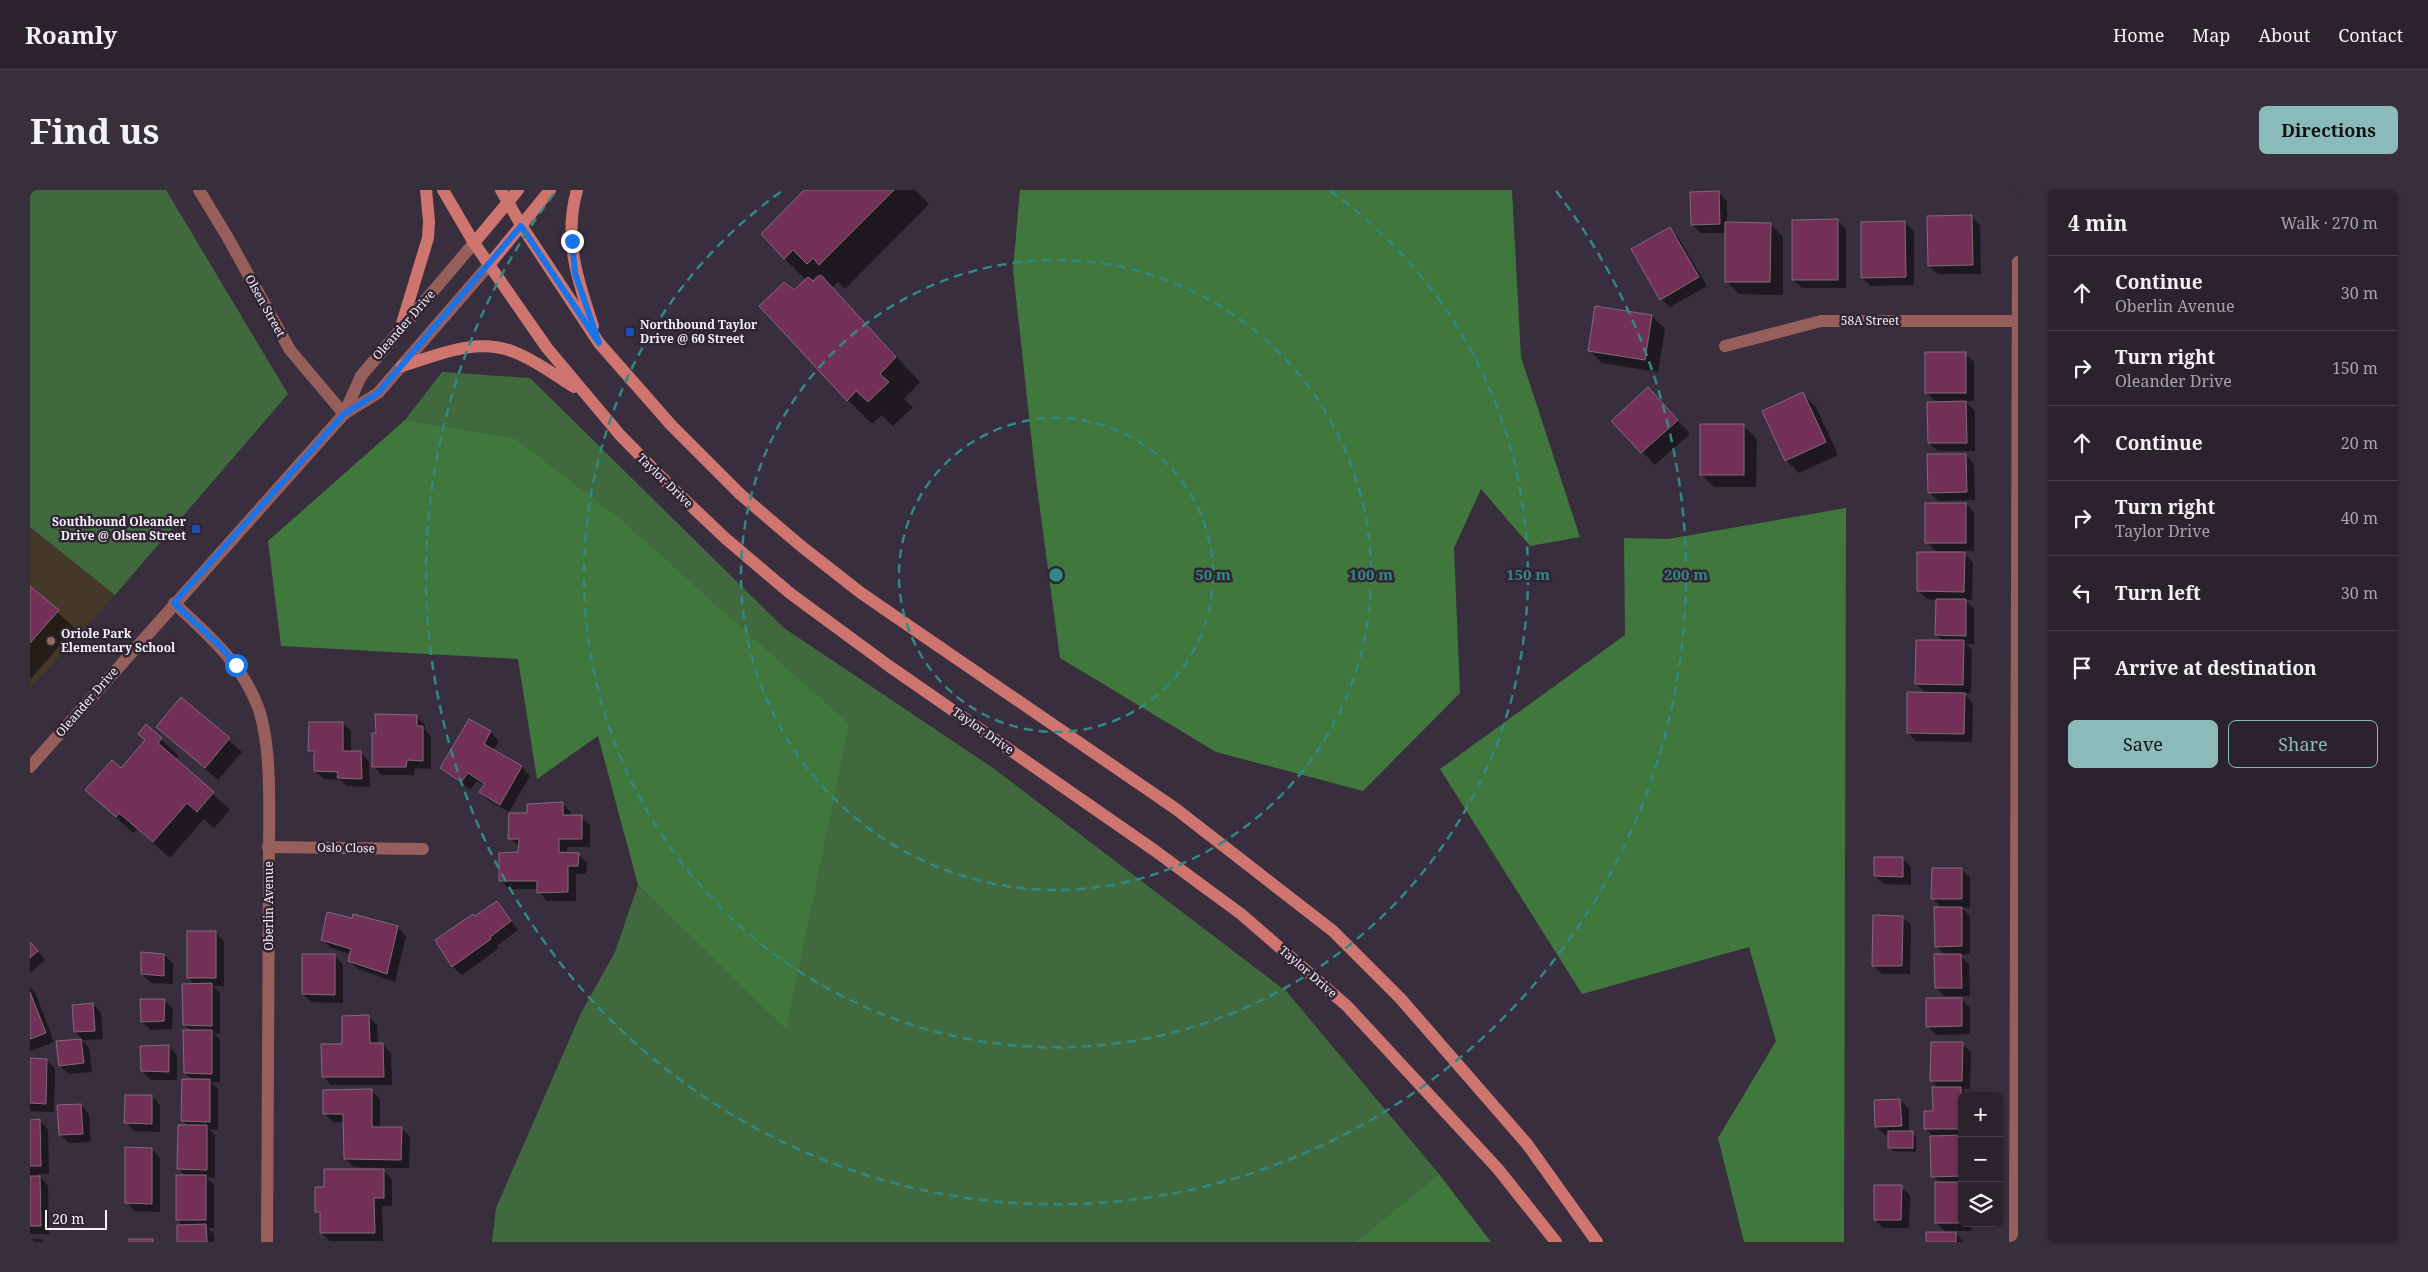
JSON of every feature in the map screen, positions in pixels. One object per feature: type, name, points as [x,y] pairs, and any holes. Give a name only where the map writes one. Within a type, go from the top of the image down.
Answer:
[{"type":"main road","points":[[400,330],[428,238],[429,221],[426,190]]},
{"type":"main road","name":"Taylor Drive","points":[[443,190],[489,265],[547,348],[580,390],[620,435],[668,484],[725,538],[791,594],[1233,908],[1340,1000],[1498,1169],[1556,1242]]},
{"type":"main road","points":[[501,190],[521,226],[599,343],[672,426],[740,494],[801,546],[861,593],[1176,809],[1333,931],[1400,998],[1527,1144],[1597,1242]]},
{"type":"main road","points":[[474,243],[518,190]]},
{"type":"main road","points":[[489,265],[550,190]]},
{"type":"main road","points":[[577,190],[572,241],[575,273],[599,343]]},
{"type":"main road","points":[[402,366],[456,349],[472,346],[500,348],[529,359],[580,390]]},
{"type":"street","name":"Olsen Street","points":[[199,190],[286,343],[344,414]]},
{"type":"street","name":"Oleander Drive","points":[[344,414],[361,376],[474,243]]},
{"type":"street","points":[[2015,1242],[2018,262]]},
{"type":"street","name":"Oleander Drive","points":[[30,767],[344,414],[378,393],[489,265]]},
{"type":"street","name":"58A Street","points":[[1724,346],[1821,321],[2018,322]]},
{"type":"street","name":"Oberlin Avenue","points":[[174,603],[220,646],[247,681],[258,709],[266,745],[268,847],[267,1242]]},
{"type":"street","name":"Oslo Close","points":[[268,847],[423,849]]},
{"type":"shaded area","name":"Oriole Park Elementary School","points":[[30,527],[115,595],[30,688]]},
{"type":"green space","points":[[30,190],[166,190],[288,394],[115,595],[30,527]]},
{"type":"green space","points":[[1020,190],[1512,190],[1521,357],[1580,537],[1530,546],[1481,489],[1454,548],[1460,693],[1363,791],[1216,752],[1060,658],[1036,480],[1013,270]]},
{"type":"green space","points":[[442,372],[530,378],[784,628],[993,768],[1287,992],[1439,1174],[1355,1242],[492,1242],[496,1208],[581,1013],[615,952],[638,885],[786,1028],[514,438],[405,420]]},
{"type":"green space","points":[[405,420],[514,438],[621,520],[849,724],[786,1029],[638,885],[598,736],[537,779],[518,659],[281,646],[268,541]]},
{"type":"green space","points":[[1846,508],[1844,1242],[1744,1242],[1718,1138],[1776,1041],[1749,947],[1582,994],[1440,769],[1625,635],[1624,538],[1668,539]]},
{"type":"green space","points":[[1439,1174],[1491,1242],[1355,1242]]},
{"type":"building","points":[[804,190],[894,190],[819,265],[813,258],[807,264],[793,250],[784,259],[761,234]]},
{"type":"building","points":[[1719,191],[1720,224],[1691,225],[1690,192]]},
{"type":"building","points":[[1972,215],[1973,265],[1928,266],[1927,216]]},
{"type":"building","points":[[1838,219],[1838,280],[1792,280],[1792,220]]},
{"type":"building","points":[[1905,221],[1906,277],[1861,278],[1861,222]]},
{"type":"building","points":[[1725,222],[1771,223],[1770,282],[1725,282]]},
{"type":"building","points":[[1670,227],[1699,277],[1660,300],[1631,249]]},
{"type":"building","points":[[821,275],[896,357],[880,374],[889,382],[868,402],[856,391],[847,401],[759,306],[784,282],[794,290],[808,277],[813,281]]},
{"type":"building","points":[[1595,306],[1652,315],[1645,360],[1588,351]]},
{"type":"building","points":[[1925,352],[1966,352],[1966,393],[1925,393]]},
{"type":"building","points":[[1648,387],[1678,420],[1641,453],[1611,421]]},
{"type":"building","points":[[1803,392],[1826,442],[1785,461],[1762,411]]},
{"type":"building","points":[[1966,401],[1967,443],[1928,443],[1927,402]]},
{"type":"building","points":[[1700,424],[1744,424],[1744,475],[1700,475]]},
{"type":"building","points":[[1927,454],[1966,454],[1967,492],[1928,493]]},
{"type":"building","points":[[1925,503],[1966,503],[1966,543],[1925,543]]},
{"type":"building","points":[[1917,552],[1965,552],[1964,592],[1917,591]]},
{"type":"building","points":[[30,586],[59,610],[30,643]]},
{"type":"building","points":[[1936,599],[1966,599],[1966,636],[1935,635]]},
{"type":"building","points":[[1916,640],[1964,640],[1963,685],[1915,684]]},
{"type":"building","points":[[1907,692],[1965,693],[1964,734],[1907,733]]},
{"type":"building","points":[[181,697],[230,738],[205,768],[156,727]]},
{"type":"building","points":[[375,714],[417,715],[417,726],[423,726],[423,761],[407,760],[406,767],[372,767],[372,733],[376,733]]},
{"type":"building","points":[[469,719],[491,731],[484,744],[522,766],[500,805],[479,792],[485,784],[468,773],[461,782],[440,768]]},
{"type":"building","points":[[309,722],[343,722],[343,751],[361,751],[362,779],[337,778],[338,772],[314,771],[314,751],[308,751]]},
{"type":"building","points":[[146,724],[162,738],[158,743],[214,792],[197,812],[187,803],[153,842],[119,813],[116,817],[85,790],[112,760],[121,768],[145,740],[138,734]]},
{"type":"building","points":[[563,802],[563,815],[582,815],[582,839],[559,839],[559,852],[579,853],[578,866],[568,866],[568,892],[537,893],[537,881],[499,881],[499,853],[518,852],[519,839],[508,839],[509,813],[527,813],[527,804]]},
{"type":"building","points":[[1874,857],[1903,857],[1903,877],[1874,876]]},
{"type":"building","points":[[1932,868],[1962,868],[1962,899],[1931,899]]},
{"type":"building","points":[[497,901],[511,921],[490,937],[491,939],[452,967],[435,940],[473,914],[475,916]]},
{"type":"building","points":[[1934,907],[1962,907],[1962,946],[1935,947]]},
{"type":"building","points":[[327,912],[352,918],[353,914],[398,926],[387,974],[348,961],[351,949],[321,940]]},
{"type":"building","points":[[1873,915],[1903,916],[1902,966],[1872,966]]},
{"type":"building","points":[[187,931],[216,931],[216,978],[187,978]]},
{"type":"building","points":[[30,942],[38,951],[30,958]]},
{"type":"building","points":[[141,952],[164,954],[164,976],[141,974]]},
{"type":"building","points":[[302,954],[335,954],[335,995],[302,994]]},
{"type":"building","points":[[1934,954],[1961,954],[1962,988],[1935,988]]},
{"type":"building","points":[[212,983],[212,1026],[183,1025],[182,984]]},
{"type":"building","points":[[30,992],[46,1033],[30,1039]]},
{"type":"building","points":[[1926,998],[1962,998],[1962,1026],[1926,1027]]},
{"type":"building","points":[[140,999],[165,999],[164,1021],[141,1022]]},
{"type":"building","points":[[93,1003],[95,1031],[74,1032],[72,1005]]},
{"type":"building","points":[[369,1015],[370,1043],[383,1043],[384,1077],[322,1077],[321,1044],[342,1044],[342,1016]]},
{"type":"building","points":[[183,1030],[212,1030],[212,1074],[184,1073]]},
{"type":"building","points":[[81,1039],[84,1063],[59,1066],[56,1041]]},
{"type":"building","points":[[1931,1042],[1963,1042],[1962,1081],[1930,1081]]},
{"type":"building","points":[[169,1045],[169,1072],[141,1071],[140,1046]]},
{"type":"building","points":[[30,1058],[47,1059],[46,1104],[30,1103]]},
{"type":"building","points":[[182,1079],[210,1079],[210,1122],[181,1121]]},
{"type":"building","points":[[1932,1087],[1961,1087],[1961,1092],[1958,1092],[1958,1129],[1924,1129],[1924,1111],[1933,1111]]},
{"type":"building","points":[[372,1089],[372,1127],[402,1127],[401,1160],[344,1159],[343,1114],[323,1114],[323,1090]]},
{"type":"building","points":[[125,1095],[152,1095],[152,1124],[124,1123]]},
{"type":"building","points":[[1900,1099],[1902,1126],[1875,1127],[1874,1100]]},
{"type":"building","points":[[81,1104],[83,1134],[59,1135],[57,1105]]},
{"type":"building","points":[[40,1119],[41,1166],[30,1166],[30,1120]]},
{"type":"building","points":[[178,1125],[207,1125],[207,1170],[177,1169]]},
{"type":"building","points":[[1888,1131],[1913,1131],[1913,1148],[1888,1148]]},
{"type":"building","points":[[1958,1135],[1958,1176],[1931,1177],[1930,1136]]},
{"type":"building","points":[[125,1147],[152,1148],[152,1204],[125,1203]]},
{"type":"building","points":[[324,1169],[384,1169],[384,1198],[374,1198],[375,1233],[320,1233],[320,1212],[315,1212],[315,1187],[324,1187]]},
{"type":"building","points":[[176,1175],[206,1175],[206,1220],[176,1220]]},
{"type":"building","points":[[30,1176],[40,1176],[41,1226],[30,1226]]},
{"type":"building","points":[[1935,1182],[1958,1182],[1958,1223],[1935,1223]]},
{"type":"building","points":[[1874,1185],[1902,1185],[1901,1220],[1874,1220]]},
{"type":"building","points":[[206,1224],[207,1242],[177,1242],[177,1225]]},
{"type":"building","points":[[1926,1232],[1956,1232],[1956,1242],[1926,1242]]},
{"type":"building","points":[[129,1239],[153,1239],[153,1242],[129,1242]]},
{"type":"place","name":"Northbound Taylor Drive @ 60 Street","points":[[630,332]]},
{"type":"place","name":"Southbound Oleander Drive @ Olsen Street","points":[[196,529]]},
{"type":"place","name":"Oriole Park Elementary School","points":[[51,641]]},
{"type":"route","points":[[236,665],[220,646],[174,603],[344,414],[378,393],[521,226],[599,343],[575,273],[572,241]]}]
